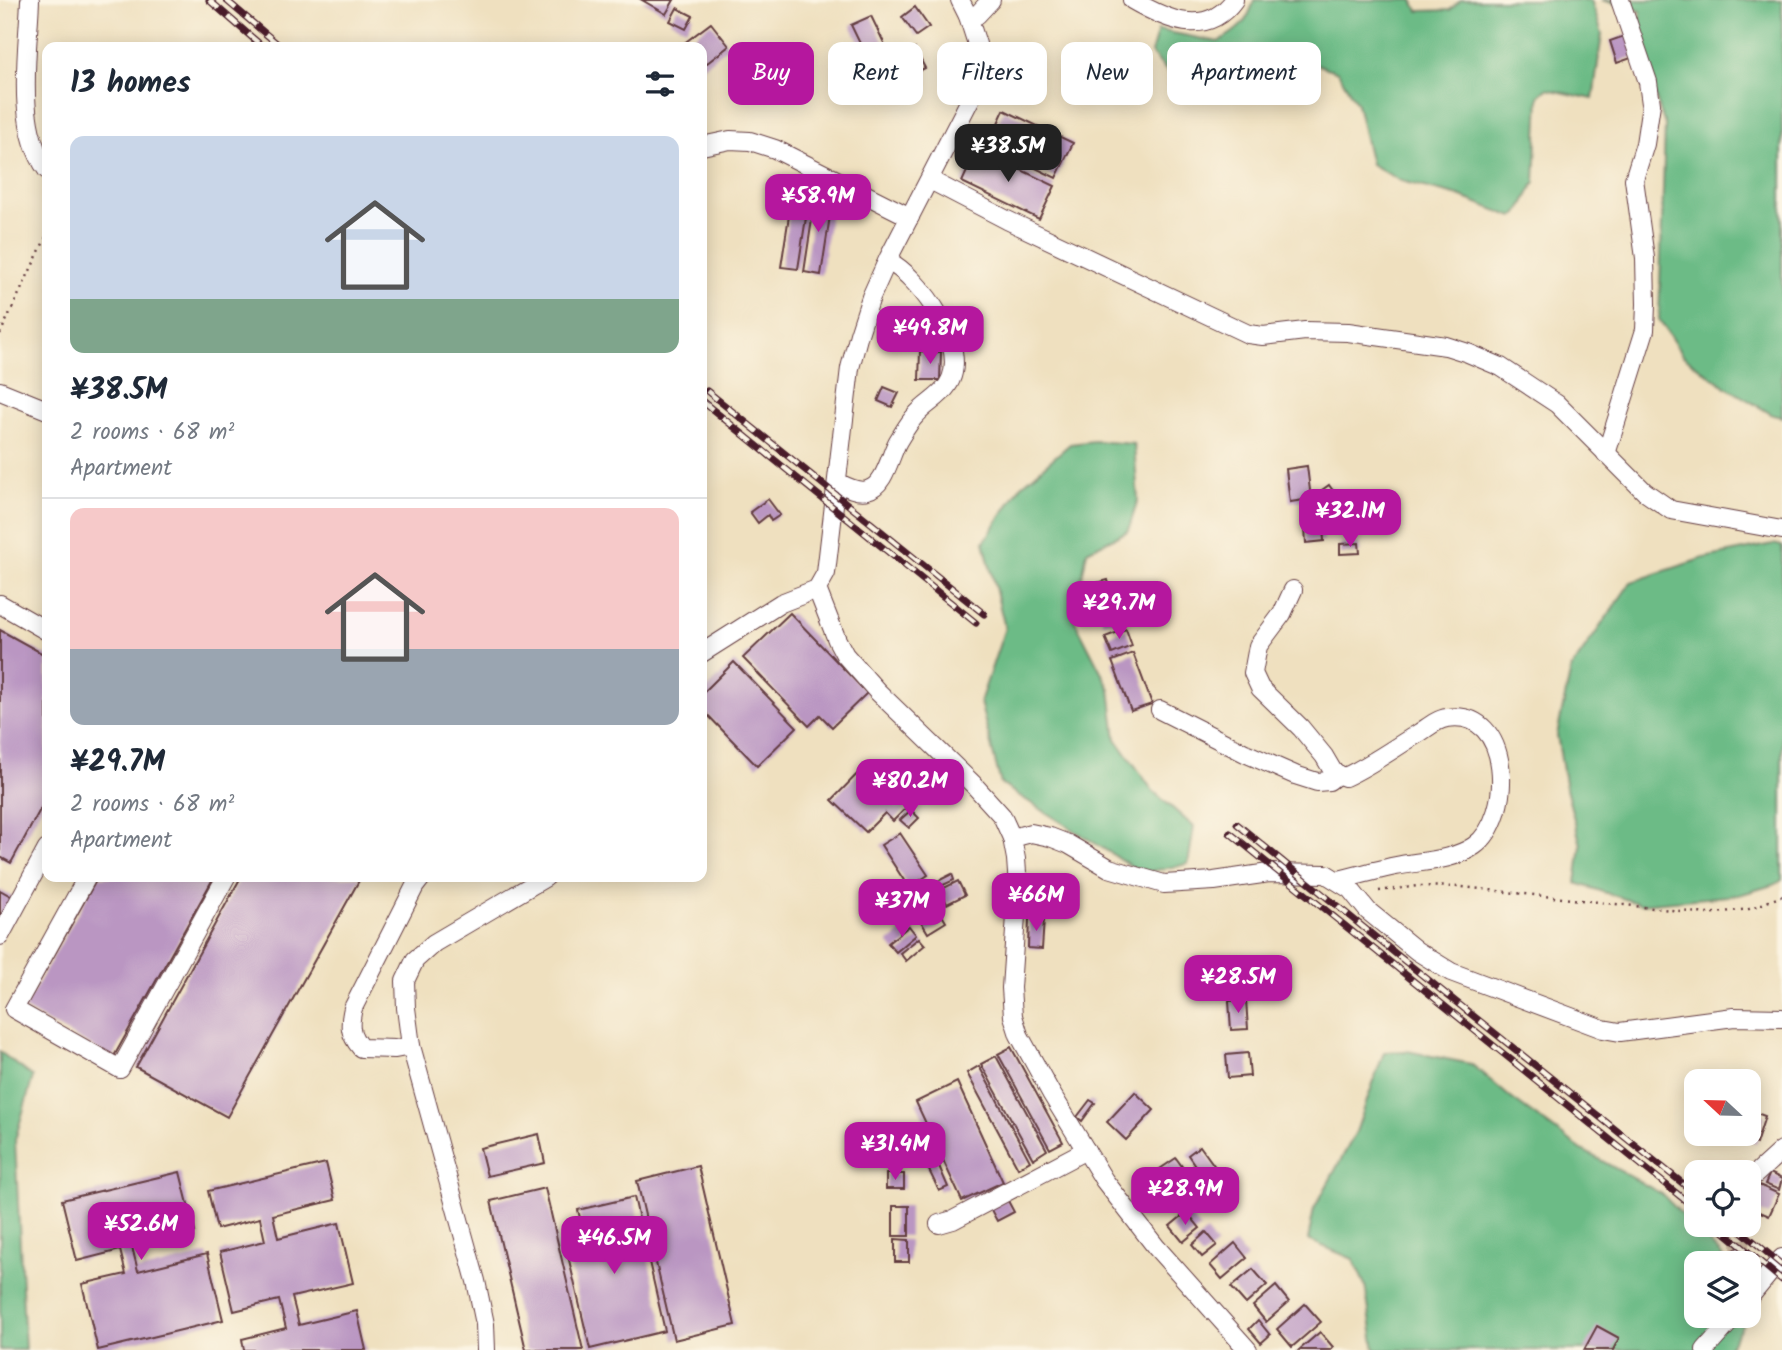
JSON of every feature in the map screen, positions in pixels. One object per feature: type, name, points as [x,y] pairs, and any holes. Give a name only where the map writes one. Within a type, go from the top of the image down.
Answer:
[{"type":"street","points":[[30,0],[26,101],[29,130],[42,163]]},
{"type":"street","points":[[964,8],[977,15],[991,0]]},
{"type":"street","points":[[1132,0],[1174,20],[1205,22],[1217,17],[1234,0]]},
{"type":"street","points":[[1606,454],[1641,342],[1646,304],[1645,258],[1634,179],[1645,144],[1651,104],[1647,82],[1620,0]]},
{"type":"street","points":[[707,650],[781,603],[817,589],[826,573],[850,368],[871,298],[972,96],[978,64],[977,44],[964,8]]},
{"type":"street","points":[[707,145],[730,140],[750,141],[775,149],[910,217]]},
{"type":"street","points":[[930,180],[1007,220],[1248,334],[1263,336],[1305,331],[1348,332],[1446,346],[1468,353],[1501,367],[1557,404],[1645,492],[1671,510],[1782,530]]},
{"type":"street","points":[[837,482],[867,491],[877,485],[904,431],[916,414],[949,384],[954,371],[947,331],[940,316],[929,299],[903,271],[888,261]]},
{"type":"street","points":[[0,391],[42,408]]},
{"type":"street","points":[[817,589],[845,655],[877,691],[990,801],[1002,816],[1012,838],[1018,887],[1011,988],[1013,1016],[1029,1054],[1104,1180],[1156,1247],[1248,1350]]},
{"type":"street","points":[[1293,590],[1282,614],[1258,646],[1253,673],[1260,688],[1301,728],[1334,773],[1345,777],[1367,767],[1444,718],[1465,717],[1485,728],[1497,751],[1502,793],[1497,815],[1474,846],[1452,856],[1339,880]]},
{"type":"street","points":[[0,604],[42,628]]},
{"type":"street","points":[[1160,710],[1295,775],[1317,782],[1338,775]]},
{"type":"street","points":[[1012,838],[1031,833],[1049,837],[1068,844],[1110,868],[1164,884],[1214,881],[1269,873],[1326,874],[1339,880],[1380,921],[1417,951],[1451,972],[1603,1029],[1620,1032],[1734,1017],[1782,1018]]},
{"type":"street","points":[[0,936],[42,858]]},
{"type":"street","points":[[84,882],[14,1009],[120,1069],[223,882]]},
{"type":"street","points":[[411,1046],[395,1049],[361,1048],[353,1039],[349,1025],[353,1007],[418,882]]},
{"type":"street","points":[[486,1350],[485,1324],[476,1281],[411,1046],[405,981],[415,960],[434,943],[538,882]]},
{"type":"street","points":[[939,1224],[953,1220],[1086,1150]]},
{"type":"street","points":[[1761,1169],[1782,1150]]},
{"type":"street","points":[[1761,1283],[1782,1258]]},
{"type":"street","points":[[1710,1345],[1716,1328]]},
{"type":"street","points":[[1710,1345],[1725,1328]]},
{"type":"path","points":[[0,334],[42,246]]},
{"type":"path","points":[[1379,891],[1418,886],[1462,887],[1707,914],[1749,909],[1782,896]]},
{"type":"green space","points":[[1254,0],[1413,0],[1418,11],[1450,10],[1461,0],[1591,0],[1602,34],[1593,99],[1547,89],[1539,96],[1535,182],[1518,214],[1513,217],[1459,196],[1401,181],[1371,164],[1357,104],[1338,72],[1321,66],[1321,42],[1218,42],[1231,34],[1249,15]]},
{"type":"green space","points":[[1602,0],[1782,0],[1782,417],[1773,415],[1726,387],[1682,355],[1659,319],[1665,125],[1639,49],[1641,11]]},
{"type":"green space","points":[[1158,30],[1218,42],[1167,42],[1167,71],[1153,55]]},
{"type":"green space","points":[[1094,441],[1134,444],[1138,500],[1128,531],[1087,551],[1074,619],[1110,689],[1116,739],[1153,791],[1194,827],[1188,864],[1142,873],[1001,784],[980,702],[1005,628],[984,542],[1021,486],[1070,444]]},
{"type":"green space","points":[[1773,544],[1782,546],[1782,880],[1739,895],[1640,904],[1576,883],[1581,845],[1566,789],[1557,735],[1571,669],[1631,582],[1704,558]]},
{"type":"green space","points":[[1407,1051],[1471,1064],[1511,1098],[1582,1150],[1662,1194],[1684,1217],[1684,1237],[1704,1237],[1717,1251],[1684,1251],[1684,1328],[1741,1328],[1727,1350],[1375,1350],[1365,1285],[1353,1259],[1308,1240],[1314,1209],[1356,1132],[1384,1052]]},
{"type":"green space","points":[[0,1052],[33,1077],[15,1140],[25,1350],[0,1350]]},
{"type":"building","points":[[642,0],[674,0],[666,14]]},
{"type":"building","points":[[915,7],[929,27],[916,36],[902,17]]},
{"type":"building","points":[[677,8],[693,16],[686,29],[670,21]]},
{"type":"building","points":[[871,16],[884,42],[859,42],[851,25]]},
{"type":"building","points":[[711,23],[728,47],[707,63],[707,42],[686,42]]},
{"type":"building","points":[[1630,34],[1637,56],[1617,63],[1610,41]]},
{"type":"building","points":[[1004,110],[1073,143],[1056,178],[988,145]]},
{"type":"building","points":[[977,149],[1055,186],[1039,219],[962,182]]},
{"type":"building","points":[[793,190],[810,192],[798,269],[781,267]]},
{"type":"building","points":[[816,193],[833,196],[821,275],[804,272]]},
{"type":"building","points":[[925,330],[937,331],[936,350],[924,350]]},
{"type":"building","points":[[920,351],[941,352],[940,380],[919,380]]},
{"type":"building","points":[[884,387],[899,393],[892,407],[878,401]]},
{"type":"building","points":[[1307,466],[1311,499],[1290,502],[1286,469]]},
{"type":"building","points":[[1329,485],[1341,502],[1334,507],[1322,490]]},
{"type":"building","points":[[768,499],[780,515],[771,521],[768,515],[758,523],[750,512]]},
{"type":"building","points":[[1322,511],[1324,541],[1306,543],[1304,512]]},
{"type":"building","points":[[1359,543],[1360,553],[1340,554],[1340,544]]},
{"type":"building","points":[[1108,580],[1118,619],[1103,623],[1093,584]]},
{"type":"building","points":[[790,613],[867,693],[832,727],[820,715],[809,726],[743,658]]},
{"type":"building","points":[[1126,629],[1132,646],[1112,654],[1105,637]]},
{"type":"building","points":[[0,630],[42,653],[42,806],[11,863],[0,857]]},
{"type":"building","points":[[1133,653],[1152,704],[1131,711],[1112,661]]},
{"type":"building","points":[[734,662],[797,727],[757,766],[707,714],[707,689]]},
{"type":"building","points":[[866,765],[908,806],[893,821],[885,813],[866,832],[832,800]]},
{"type":"building","points":[[911,810],[919,818],[909,828],[900,820]]},
{"type":"building","points":[[900,833],[928,875],[909,888],[881,845]]},
{"type":"building","points":[[952,874],[954,880],[939,887],[936,882]]},
{"type":"building","points":[[927,880],[940,902],[916,917],[903,895]]},
{"type":"building","points":[[958,881],[965,895],[947,904],[940,890]]},
{"type":"building","points":[[95,882],[211,882],[113,1058],[24,1009]]},
{"type":"building","points":[[238,882],[358,882],[227,1117],[136,1067]]},
{"type":"building","points":[[0,890],[14,898],[0,923]]},
{"type":"building","points":[[937,907],[946,922],[928,933],[919,918]]},
{"type":"building","points":[[1029,918],[1044,919],[1042,949],[1028,948]]},
{"type":"building","points":[[909,926],[916,935],[896,952],[888,943]]},
{"type":"building","points":[[919,938],[925,945],[906,961],[900,953]]},
{"type":"building","points":[[1246,1000],[1248,1029],[1231,1030],[1229,1001]]},
{"type":"building","points":[[1011,1047],[1063,1142],[1050,1149],[998,1054]]},
{"type":"building","points":[[1248,1053],[1250,1076],[1228,1078],[1226,1055]]},
{"type":"building","points":[[996,1056],[1047,1150],[1033,1159],[981,1064]]},
{"type":"building","points":[[979,1066],[1030,1161],[1018,1168],[967,1073]]},
{"type":"building","points":[[957,1082],[1003,1182],[962,1201],[916,1102]]},
{"type":"building","points":[[1135,1092],[1154,1110],[1126,1140],[1107,1122]]},
{"type":"building","points":[[1090,1100],[1095,1103],[1082,1121],[1077,1117]]},
{"type":"building","points":[[539,1134],[545,1163],[487,1176],[480,1148]]},
{"type":"building","points":[[1200,1146],[1221,1175],[1208,1184],[1188,1155]]},
{"type":"building","points":[[1176,1158],[1189,1176],[1164,1194],[1151,1175]]},
{"type":"building","points":[[936,1159],[948,1187],[939,1191],[926,1164]]},
{"type":"building","points":[[326,1163],[335,1200],[273,1215],[278,1238],[339,1223],[353,1283],[292,1297],[299,1325],[357,1311],[366,1350],[244,1350],[242,1339],[286,1328],[279,1300],[234,1311],[220,1252],[265,1241],[260,1218],[217,1229],[208,1191]]},
{"type":"building","points":[[698,1166],[735,1325],[674,1340],[637,1181]]},
{"type":"building","points":[[180,1172],[195,1232],[132,1247],[138,1271],[207,1254],[223,1320],[98,1350],[82,1284],[126,1274],[120,1250],[77,1261],[62,1200]]},
{"type":"building","points":[[1770,1173],[1782,1179],[1779,1190],[1765,1184]]},
{"type":"building","points":[[886,1174],[904,1174],[904,1189],[886,1189]]},
{"type":"building","points":[[1761,1186],[1779,1194],[1769,1216],[1761,1212]]},
{"type":"building","points":[[545,1188],[583,1350],[526,1350],[491,1201]]},
{"type":"building","points":[[634,1197],[665,1331],[590,1349],[565,1243],[585,1238],[578,1210]]},
{"type":"building","points":[[1007,1199],[1014,1212],[997,1221],[990,1208]]},
{"type":"building","points":[[893,1206],[909,1206],[909,1236],[893,1236]]},
{"type":"building","points":[[1187,1212],[1200,1228],[1183,1242],[1170,1226]]},
{"type":"building","points":[[1206,1232],[1217,1245],[1202,1257],[1192,1245]]},
{"type":"building","points":[[895,1239],[909,1240],[909,1262],[895,1262]]},
{"type":"building","points":[[1235,1243],[1247,1258],[1222,1279],[1210,1265]]},
{"type":"building","points":[[1253,1269],[1267,1285],[1246,1304],[1231,1287]]},
{"type":"building","points":[[1276,1286],[1289,1302],[1266,1322],[1253,1306]]},
{"type":"building","points":[[1305,1304],[1321,1322],[1292,1347],[1277,1329]]},
{"type":"building","points":[[1258,1320],[1270,1335],[1261,1343],[1249,1329]]},
{"type":"building","points":[[1597,1326],[1619,1338],[1613,1350],[1584,1350]]},
{"type":"building","points":[[1320,1332],[1333,1347],[1330,1350],[1299,1350]]},
{"type":"tunnel","points":[[1740,1251],[1741,1237]]},
{"type":"railway","points":[[209,0],[257,42]]},
{"type":"railway","points":[[226,0],[275,42]]},
{"type":"railway","points":[[707,391],[984,614]]},
{"type":"railway","points":[[707,405],[976,623]]},
{"type":"railway","points":[[1237,824],[1684,1184]]},
{"type":"railway","points":[[1230,833],[1684,1199]]},
{"type":"railway","points":[[1730,1237],[1782,1280]]},
{"type":"railway","points":[[1748,1237],[1782,1265]]}]
